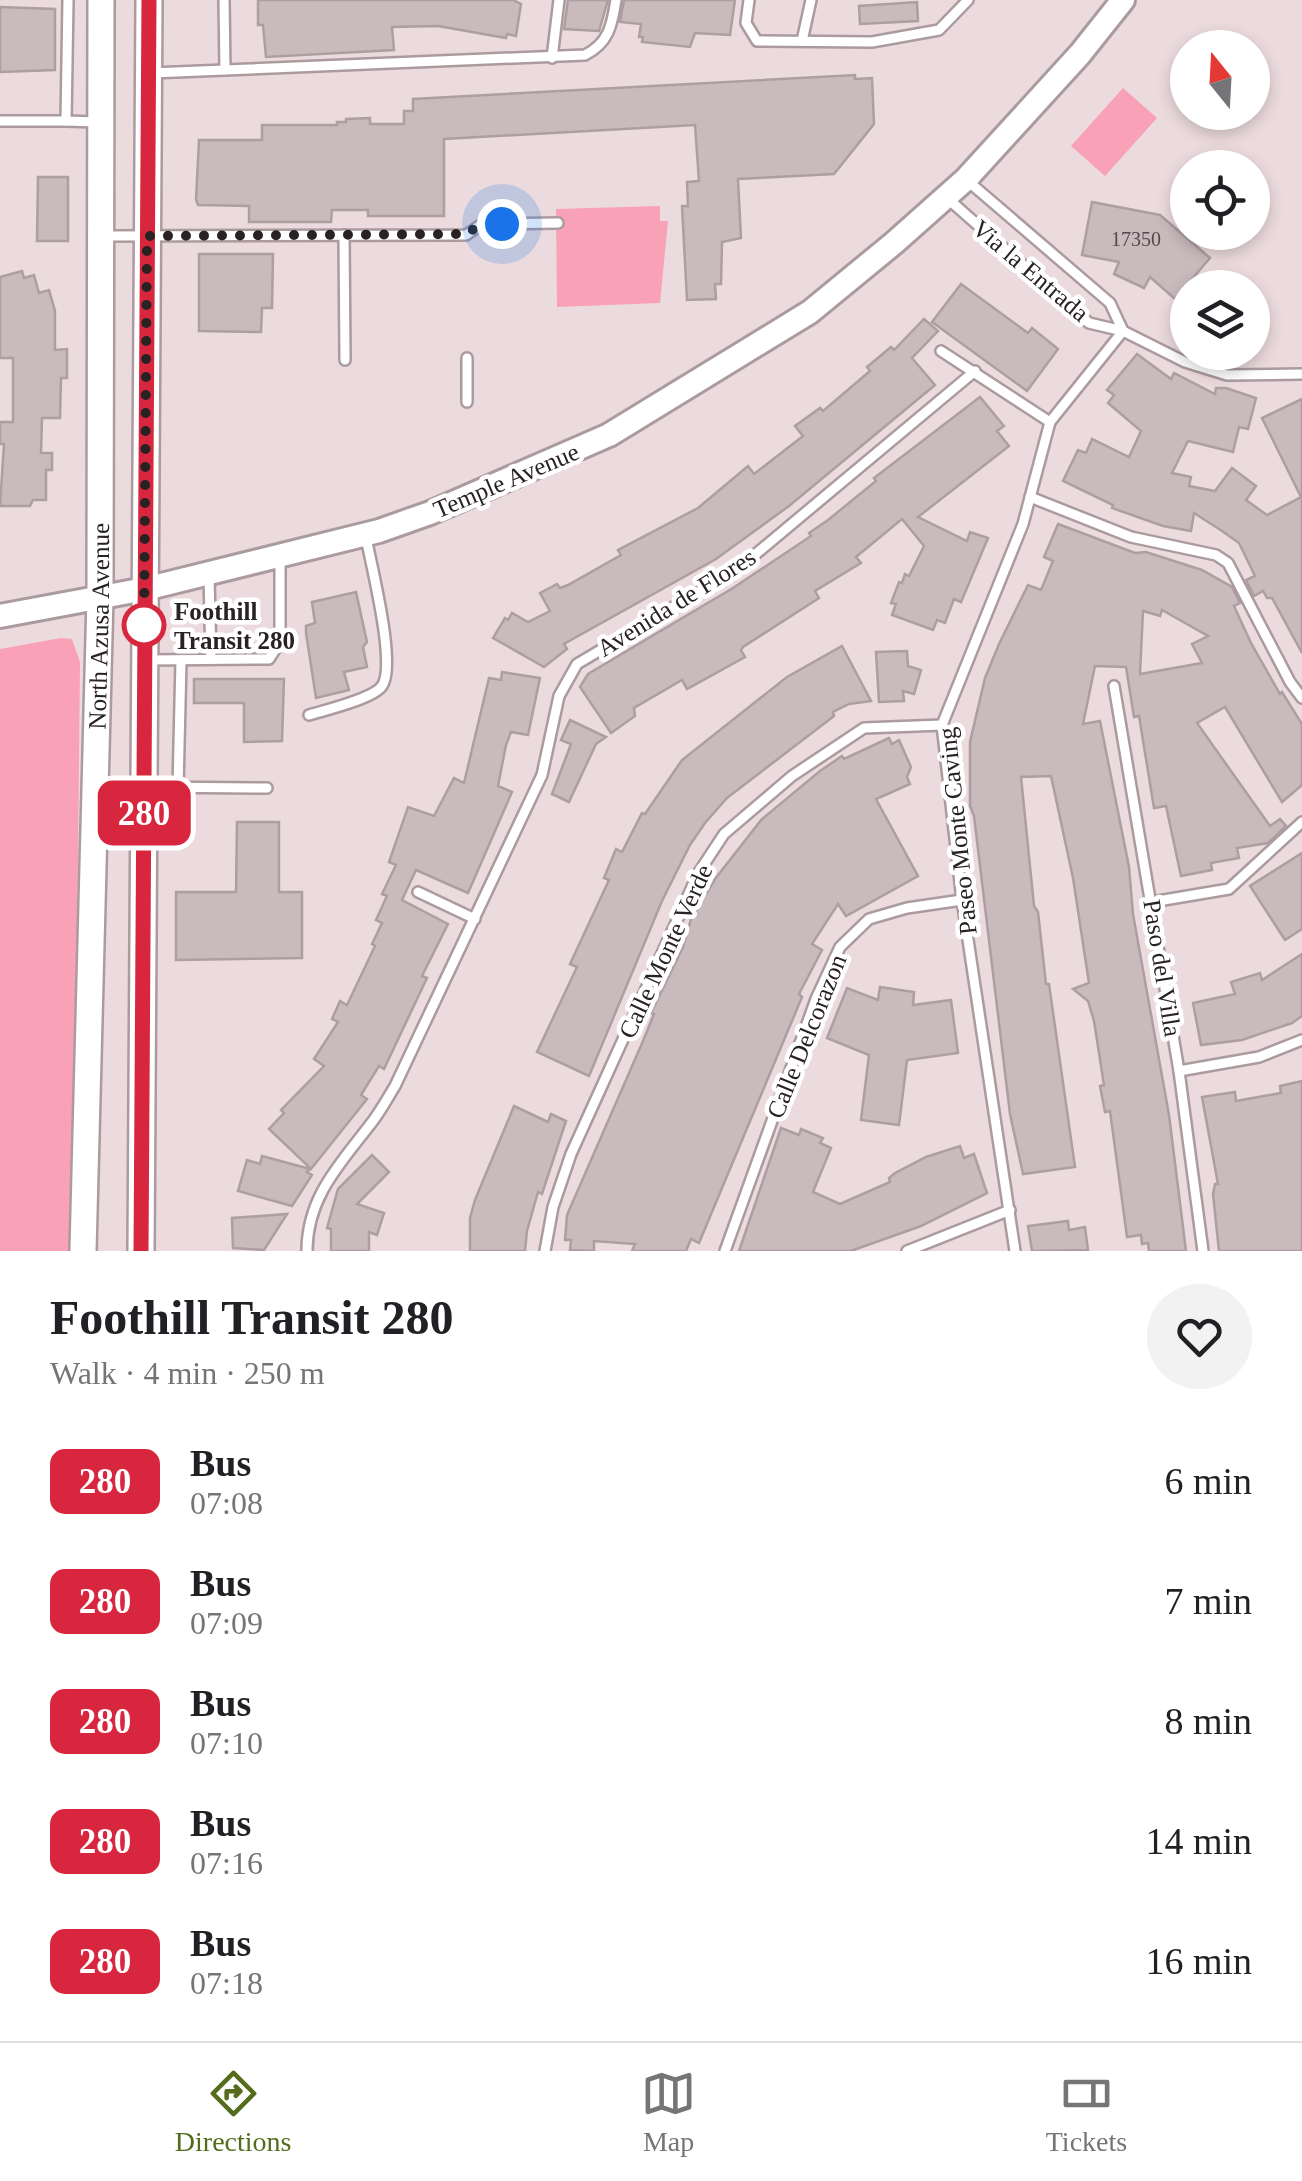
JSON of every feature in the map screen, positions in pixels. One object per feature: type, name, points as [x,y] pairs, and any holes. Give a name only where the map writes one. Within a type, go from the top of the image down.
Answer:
[{"type":"main road","name":"North Azusa Avenue","points":[[83,1251],[100,597],[101,0]]},
{"type":"main road","name":"North Azusa Avenue","points":[[141,1251],[149,0]]},
{"type":"main road","name":"Temple Avenue","points":[[0,616],[145,589],[366,534],[430,513],[608,436],[810,312],[966,179],[1080,54],[1123,0]]},
{"type":"lane","points":[[66,121],[68,0]]},
{"type":"lane","points":[[224,0],[225,70]]},
{"type":"lane","points":[[552,58],[559,0]]},
{"type":"lane","points":[[148,73],[585,55],[597,49],[611,31],[616,0]]},
{"type":"lane","points":[[749,0],[746,23],[757,41],[872,42],[940,30],[968,0]]},
{"type":"lane","points":[[802,41],[811,0]]},
{"type":"lane","points":[[0,122],[100,122]]},
{"type":"lane","name":"Via la Entrada","points":[[966,179],[1110,303],[1124,331]]},
{"type":"lane","name":"Via la Entrada","points":[[945,196],[1089,323],[1124,331],[1185,362],[1227,375],[1302,374]]},
{"type":"lane","points":[[101,236],[466,234],[482,224],[558,222]]},
{"type":"lane","points":[[344,235],[346,360]]},
{"type":"lane","name":"Paseo Monte Caving","points":[[1015,1251],[962,900],[942,725],[1023,524],[1050,422],[1124,331]]},
{"type":"lane","points":[[941,351],[1050,422]]},
{"type":"lane","points":[[467,358],[468,402]]},
{"type":"lane","name":"Avenida de Flores","points":[[308,1251],[316,1201],[334,1168],[372,1123],[395,1086],[542,775],[560,696],[577,664],[739,568],[974,371]]},
{"type":"lane","points":[[1030,497],[1131,536],[1216,555],[1228,562],[1302,698]]},
{"type":"lane","points":[[309,716],[372,694],[384,685],[389,661],[366,534]]},
{"type":"lane","points":[[144,660],[269,659],[280,642],[280,556]]},
{"type":"lane","points":[[209,573],[212,660]]},
{"type":"lane","points":[[178,788],[181,660]]},
{"type":"lane","name":"Paso del Villa","points":[[1114,686],[1179,1070],[1203,1251]]},
{"type":"lane","name":"Calle Monte Verde","points":[[545,1251],[553,1207],[571,1154],[699,872],[724,834],[792,776],[864,728],[942,725]]},
{"type":"lane","points":[[144,788],[267,788]]},
{"type":"lane","points":[[1152,902],[1229,889],[1302,822]]},
{"type":"lane","points":[[418,892],[475,919]]},
{"type":"lane","name":"Calle Delcorazon","points":[[725,1251],[816,999],[840,947],[869,919],[907,908],[962,900]]},
{"type":"lane","points":[[1179,1070],[1258,1056],[1302,1040]]},
{"type":"lane","points":[[907,1251],[1010,1210]]},
{"type":"shaded area","points":[[1123,88],[1157,118],[1105,176],[1071,146]]},
{"type":"shaded area","points":[[660,206],[660,221],[668,221],[660,303],[557,307],[556,209]]},
{"type":"shaded area","points":[[72,639],[80,662],[74,1251],[0,1251],[0,649]]},
{"type":"building","points":[[258,0],[513,0],[521,4],[516,36],[507,34],[506,38],[438,26],[392,27],[394,50],[266,57],[263,25],[258,25]]},
{"type":"building","points":[[568,0],[608,0],[599,31],[564,29]]},
{"type":"building","points":[[624,0],[735,0],[730,35],[695,33],[690,47],[642,42],[641,24],[620,22]]},
{"type":"building","points":[[917,2],[918,21],[860,24],[859,6]]},
{"type":"building","points":[[0,7],[55,9],[55,70],[0,72]]},
{"type":"building","points":[[855,75],[855,79],[872,78],[874,124],[834,174],[738,179],[741,238],[722,242],[721,284],[715,284],[716,299],[687,300],[682,206],[688,206],[687,182],[699,181],[695,125],[444,139],[444,216],[368,216],[368,210],[332,210],[331,222],[249,222],[249,206],[198,205],[196,199],[199,140],[262,140],[262,125],[337,125],[346,119],[370,118],[370,124],[404,124],[404,111],[413,111],[413,99]]},
{"type":"building","points":[[38,177],[68,177],[68,241],[37,241]]},
{"type":"building","points":[[1092,202],[1160,215],[1170,224],[1170,250],[1201,250],[1210,258],[1200,270],[1170,270],[1170,295],[1150,277],[1144,288],[1114,274],[1119,262],[1082,255]]},
{"type":"building","points":[[199,254],[273,254],[272,308],[262,308],[261,332],[199,331]]},
{"type":"building","points":[[22,271],[24,278],[34,275],[39,293],[49,290],[55,311],[55,350],[67,349],[67,378],[61,378],[60,418],[42,418],[41,453],[52,453],[52,470],[46,470],[46,500],[33,500],[30,506],[0,506],[4,444],[0,444],[0,422],[13,422],[13,358],[0,358],[0,277]]},
{"type":"building","points":[[961,284],[1028,333],[1032,328],[1058,349],[1027,391],[932,322]]},
{"type":"building","points":[[924,319],[938,331],[912,358],[935,385],[789,506],[716,559],[564,644],[567,649],[544,667],[493,638],[512,613],[528,622],[550,611],[540,593],[557,584],[560,588],[568,585],[621,555],[618,550],[698,508],[748,466],[754,474],[803,436],[795,426],[820,408],[823,411]]},
{"type":"building","points":[[1137,354],[1171,379],[1174,373],[1215,394],[1216,388],[1226,388],[1256,398],[1248,429],[1239,427],[1233,452],[1188,441],[1172,473],[1191,477],[1189,486],[1215,491],[1232,468],[1256,486],[1246,500],[1267,515],[1301,497],[1262,418],[1302,399],[1302,653],[1272,598],[1267,598],[1263,591],[1254,596],[1246,580],[1255,576],[1239,543],[1194,513],[1191,531],[1163,526],[1112,508],[1113,505],[1063,481],[1078,450],[1086,453],[1092,439],[1129,457],[1141,431],[1108,403],[1114,395],[1107,390]]},
{"type":"building","points":[[980,397],[1004,426],[997,431],[1009,446],[918,517],[967,541],[970,532],[988,538],[961,602],[954,599],[945,623],[937,620],[933,630],[892,615],[896,604],[891,603],[899,582],[905,574],[909,576],[924,546],[902,519],[856,557],[861,563],[815,591],[819,598],[743,647],[745,657],[687,689],[682,680],[634,708],[635,716],[611,733],[580,687],[588,674],[733,588],[811,536],[809,533],[876,481],[874,478]]},
{"type":"building","points":[[1058,524],[1135,553],[1146,552],[1202,570],[1232,587],[1240,603],[1234,606],[1251,643],[1302,724],[1302,785],[1282,802],[1225,707],[1197,723],[1270,826],[1280,819],[1286,826],[1268,843],[1237,848],[1239,858],[1211,863],[1212,870],[1181,876],[1166,806],[1154,808],[1139,716],[1134,717],[1126,667],[1095,666],[1083,724],[1100,721],[1129,867],[1133,914],[1169,1115],[1186,1251],[1149,1251],[1148,1243],[1142,1244],[1141,1235],[1127,1237],[1110,1111],[1105,1112],[1100,1086],[1104,1085],[1094,1021],[1088,1001],[1073,989],[1089,983],[1073,878],[1051,776],[1021,777],[1034,906],[1038,912],[1075,1167],[1023,1174],[1010,1114],[970,806],[970,742],[985,678],[999,644],[1028,585],[1041,590],[1053,561],[1044,557]],"holes":[[[1162,610],[1208,636],[1192,644],[1202,663],[1140,674],[1143,611],[1160,616]]]},
{"type":"building","points":[[356,592],[367,642],[363,647],[367,667],[344,672],[349,690],[316,698],[306,633],[306,626],[315,623],[312,602]]},
{"type":"building","points":[[842,646],[871,701],[849,704],[833,712],[834,716],[727,798],[705,823],[662,901],[589,1076],[537,1052],[577,967],[570,964],[609,880],[604,878],[616,849],[622,852],[642,813],[682,760],[787,677]]},
{"type":"building","points":[[907,651],[908,666],[921,670],[914,694],[903,691],[904,701],[879,702],[876,652]]},
{"type":"building","points":[[502,672],[540,678],[528,735],[511,732],[506,745],[498,786],[512,792],[468,893],[416,870],[402,900],[448,924],[384,1069],[379,1066],[361,1095],[367,1099],[311,1169],[269,1129],[284,1113],[281,1110],[324,1066],[314,1059],[338,1022],[332,1019],[340,1001],[347,1005],[375,946],[372,944],[382,923],[376,920],[387,896],[382,894],[396,865],[389,862],[408,807],[434,816],[454,778],[464,783],[489,678],[501,680]]},
{"type":"building","points":[[194,679],[284,679],[282,741],[244,742],[244,703],[194,703]]},
{"type":"building","points":[[570,720],[606,737],[596,744],[569,802],[552,794],[571,744],[561,740]]},
{"type":"building","points":[[889,738],[892,744],[899,740],[911,767],[907,777],[910,784],[876,799],[918,876],[846,916],[838,904],[812,944],[822,950],[799,994],[802,997],[699,1243],[691,1239],[686,1251],[632,1251],[635,1244],[594,1241],[594,1251],[570,1250],[571,1240],[565,1240],[567,1215],[643,1041],[654,1014],[651,1013],[683,947],[691,919],[715,879],[762,819],[820,771],[842,756],[844,759]]},
{"type":"building","points":[[237,822],[279,822],[279,892],[302,892],[302,958],[176,960],[176,892],[236,892]]},
{"type":"building","points":[[1302,853],[1302,929],[1285,940],[1250,886]]},
{"type":"building","points":[[1302,954],[1302,1016],[1242,1040],[1201,1045],[1193,1003],[1235,994],[1231,982],[1260,973],[1262,980]]},
{"type":"building","points":[[880,987],[914,992],[913,1005],[951,1000],[958,1053],[907,1060],[899,1125],[861,1120],[869,1055],[827,1038],[847,988],[878,1000]]},
{"type":"building","points":[[1302,1081],[1302,1251],[1219,1251],[1213,1194],[1218,1184],[1202,1097],[1235,1092],[1236,1101],[1281,1093],[1280,1086]]},
{"type":"building","points":[[514,1106],[548,1122],[551,1114],[566,1121],[542,1194],[538,1192],[525,1251],[470,1251],[470,1218],[475,1200]]},
{"type":"building","points":[[781,1128],[799,1135],[801,1129],[823,1138],[820,1143],[831,1148],[813,1192],[840,1204],[890,1182],[895,1173],[926,1157],[960,1146],[964,1158],[974,1154],[987,1193],[921,1226],[851,1251],[739,1251]]},
{"type":"building","points":[[372,1155],[389,1172],[357,1204],[384,1213],[377,1235],[369,1232],[369,1251],[331,1251],[331,1229],[327,1228],[338,1189]]},
{"type":"building","points":[[262,1156],[310,1169],[307,1172],[312,1175],[292,1206],[238,1191],[247,1160],[260,1164]]},
{"type":"building","points":[[287,1214],[264,1250],[233,1248],[232,1218]]},
{"type":"building","points":[[1068,1221],[1069,1230],[1085,1227],[1088,1250],[1032,1251],[1028,1226]]},
{"type":"bus line","name":"280","points":[[141,1251],[149,0]]},
{"type":"place","name":"Foothill Transit 280","points":[[144,625]]},
{"type":"route","points":[[144,625],[144,636],[147,236],[466,234],[482,224],[502,224]]}]
